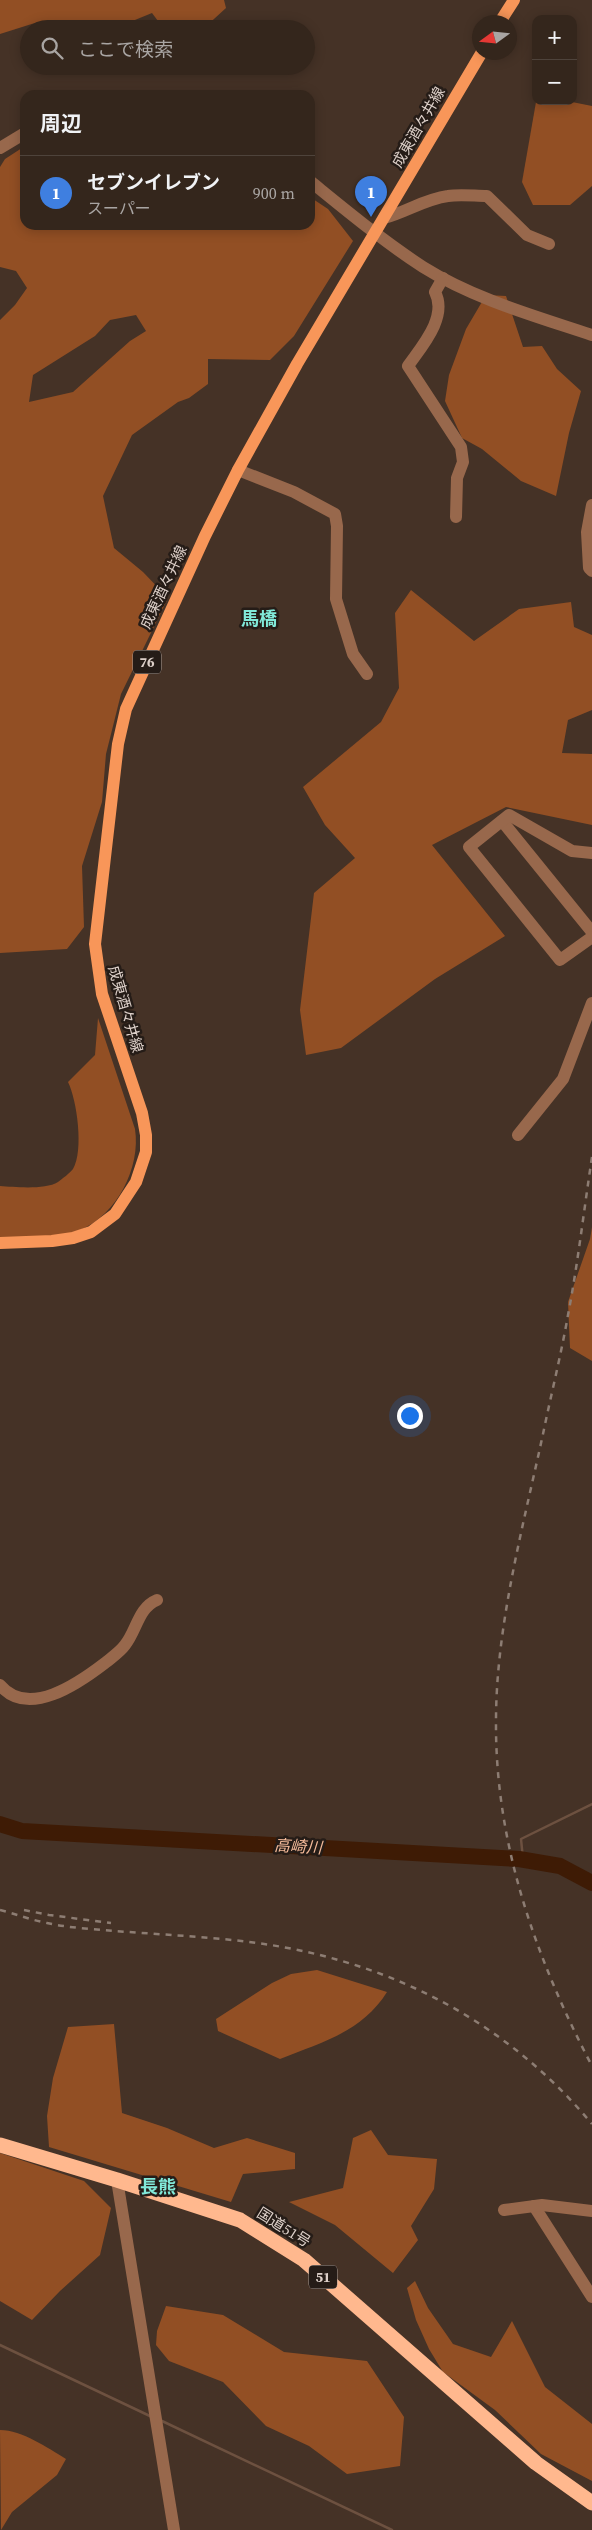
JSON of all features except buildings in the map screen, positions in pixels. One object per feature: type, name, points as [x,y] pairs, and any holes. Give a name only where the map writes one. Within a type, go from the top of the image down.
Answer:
[{"type":"highway","name":"国道51号","points":[[0,2145],[240,2220],[304,2260],[536,2463],[592,2503]]},
{"type":"main road","points":[[504,15],[514,0]]},
{"type":"main road","name":"成東酒々井線","points":[[0,1243],[52,1241],[73,1238],[91,1232],[115,1214],[136,1182],[142,1167],[146,1143],[142,1114],[102,994],[95,944],[118,744],[126,709],[204,536],[238,470],[477,60]]},
{"type":"street","points":[[0,148],[20,136]]},
{"type":"street","points":[[315,185],[376,233],[423,267],[443,278],[503,304],[592,336]]},
{"type":"street","points":[[384,218],[409,211],[425,201],[449,195],[488,196],[526,235],[550,244]]},
{"type":"street","points":[[443,278],[435,292],[440,301],[437,320],[408,366],[461,447],[463,462],[456,478],[456,517]]},
{"type":"street","points":[[238,470],[294,492],[335,514],[337,526],[336,598],[353,654],[367,674]]},
{"type":"street","points":[[592,505],[587,532],[589,568],[592,571]]},
{"type":"street","points":[[592,854],[572,851],[509,815],[469,847],[560,960],[592,937]]},
{"type":"street","points":[[502,821],[592,932]]},
{"type":"street","points":[[518,1135],[563,1079],[592,1003]]},
{"type":"street","points":[[0,1684],[7,1693],[18,1697],[41,1698],[65,1691],[82,1682],[125,1646],[144,1609],[158,1600]]},
{"type":"street","points":[[117,2180],[174,2530]]},
{"type":"street","points":[[534,2206],[592,2297]]},
{"type":"street","points":[[504,2210],[534,2206],[592,2211]]},
{"type":"shaded area","points":[[0,0],[224,0],[226,8],[213,20],[157,20],[152,13],[135,20],[20,20],[20,28],[0,34]]},
{"type":"shaded area","points":[[577,103],[592,106],[592,186],[570,205],[533,205],[522,182],[535,105],[577,105]]},
{"type":"shaded area","points":[[20,149],[20,230],[315,230],[315,200],[328,209],[353,241],[294,336],[270,360],[208,359],[208,384],[189,398],[178,402],[132,435],[103,496],[114,548],[143,572],[168,598],[121,694],[106,754],[102,802],[82,866],[84,927],[67,949],[0,953],[0,320],[15,305],[27,288],[16,271],[0,267],[0,167],[5,159]],"holes":[[[136,315],[146,331],[130,341],[73,392],[29,402],[33,375],[95,336],[110,320]]]},
{"type":"shaded area","points":[[486,295],[506,296],[523,347],[542,346],[557,369],[581,391],[569,433],[556,496],[521,481],[482,449],[462,438],[445,401],[449,375],[466,329]]},
{"type":"shaded area","points":[[411,590],[474,641],[519,609],[571,602],[574,627],[592,635],[592,710],[568,720],[562,753],[592,754],[592,825],[506,807],[432,845],[505,936],[435,979],[341,1048],[306,1055],[300,1010],[314,893],[355,858],[325,825],[303,787],[381,722],[399,688],[395,613]]},
{"type":"shaded area","points":[[98,1018],[135,1129],[134,1159],[124,1188],[105,1213],[93,1223],[80,1230],[61,1236],[0,1240],[0,1186],[30,1187],[52,1185],[73,1169],[79,1138],[74,1101],[68,1082],[95,1055]]},
{"type":"shaded area","points":[[592,1227],[592,1361],[570,1348],[568,1302],[590,1239]]},
{"type":"shaded area","points":[[317,1970],[387,1992],[366,2017],[353,2026],[326,2041],[280,2059],[218,2031],[216,2019],[272,1983],[291,1974]]},
{"type":"shaded area","points":[[114,2024],[122,2113],[167,2128],[214,2148],[247,2138],[295,2153],[295,2169],[243,2174],[231,2202],[49,2147],[47,2116],[53,2078],[68,2027]]},
{"type":"shaded area","points":[[371,2130],[388,2155],[437,2159],[434,2189],[411,2226],[418,2240],[393,2273],[335,2225],[289,2202],[343,2188],[353,2138]]},
{"type":"shaded area","points":[[0,2153],[84,2181],[111,2208],[100,2255],[60,2291],[32,2320],[0,2301]]},
{"type":"shaded area","points":[[415,2281],[428,2308],[453,2344],[491,2357],[512,2321],[545,2387],[592,2424],[592,2481],[541,2454],[495,2410],[443,2372],[429,2349],[416,2320],[407,2288]]},
{"type":"shaded area","points":[[166,2306],[223,2315],[284,2352],[367,2361],[404,2417],[400,2466],[347,2474],[309,2446],[266,2426],[223,2382],[169,2361],[156,2345],[157,2331]]},
{"type":"shaded area","points":[[0,2430],[26,2436],[66,2459],[57,2475],[12,2512],[1,2530]]},
{"type":"waterway","points":[[523,1859],[521,1839],[592,1804]]},
{"type":"waterway","name":"高崎川","points":[[0,1824],[22,1831],[519,1859],[560,1866],[592,1883]]},
{"type":"waterway","points":[[0,2345],[152,2417]]},
{"type":"waterway","points":[[162,2421],[392,2530]]},
{"type":"railway","points":[[592,1157],[575,1276],[565,1330],[512,1577],[501,1649],[496,1721],[498,1767],[503,1812],[511,1856],[523,1900],[553,1984],[592,2066]]},
{"type":"railway","points":[[0,1910],[64,1926],[232,1940],[284,1947],[335,1959],[384,1975],[430,1996],[475,2021],[516,2050],[556,2085],[592,2124]]},
{"type":"railway","points":[[24,1910],[111,1923]]},
{"type":"place","name":"セブンイレブン","points":[[371,217]]},
{"type":"district","name":"馬橋","points":[[259,618]]},
{"type":"district","name":"長熊","points":[[158,2186]]}]
